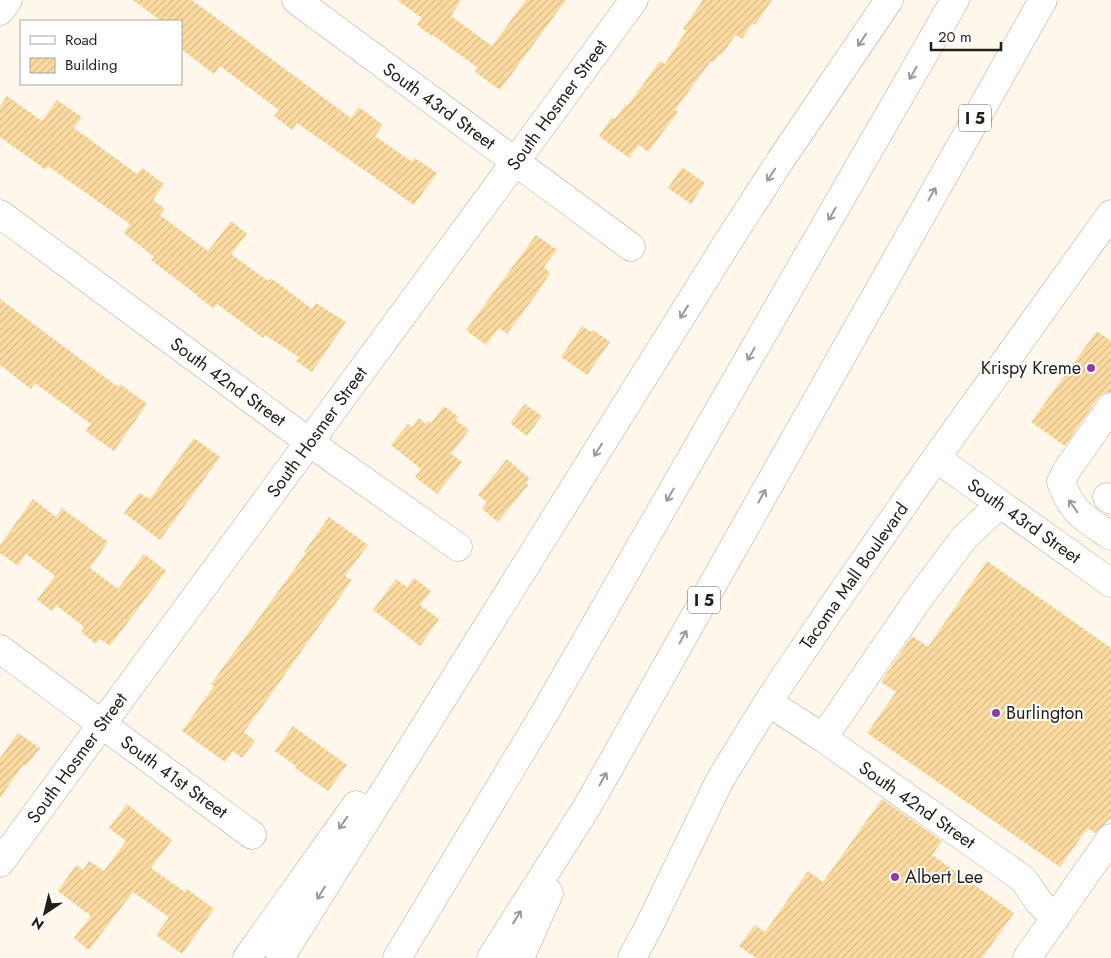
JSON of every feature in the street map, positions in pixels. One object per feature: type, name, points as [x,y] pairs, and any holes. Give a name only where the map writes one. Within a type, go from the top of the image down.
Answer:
[{"type":"main road","points":[[0,11],[8,0]]},
{"type":"main road","name":"South 43rd Street","points":[[296,0],[632,248]]},
{"type":"main road","name":"South Hosmer Street","points":[[0,863],[634,0]]},
{"type":"main road","points":[[280,958],[780,161],[889,0]]},
{"type":"main road","points":[[397,958],[544,714],[955,0]]},
{"type":"main road","name":"I 5","points":[[491,958],[587,807],[1043,0]]},
{"type":"main road","name":"South 42nd Street","points":[[0,214],[309,442],[458,547]]},
{"type":"main road","name":"Tacoma Mall Boulevard","points":[[632,958],[720,780],[768,702],[936,458],[1102,245],[1111,214]]},
{"type":"main road","points":[[1111,407],[1067,470],[1061,482],[1066,497],[1077,513],[1111,536]]},
{"type":"main road","name":"South 43rd Street","points":[[936,458],[1111,583]]},
{"type":"main road","points":[[823,738],[919,598],[964,538],[1000,504]]},
{"type":"main road","points":[[247,958],[523,569]]},
{"type":"main road","name":"South 41st Street","points":[[0,649],[252,835]]},
{"type":"main road","name":"South 42nd Street","points":[[768,702],[823,738],[1022,879],[1039,902],[1055,919]]},
{"type":"main road","points":[[520,958],[587,807]]},
{"type":"main road","points":[[1027,958],[1111,838]]},
{"type":"building","points":[[133,0],[192,0],[351,118],[359,107],[383,125],[375,136],[412,162],[415,158],[437,173],[414,205],[297,123],[292,130],[274,116],[279,110],[220,66],[214,74],[182,50],[182,20],[160,20]]},
{"type":"building","points":[[397,0],[461,0],[451,16],[492,46],[526,0],[566,0],[500,90],[475,72],[478,68],[417,25],[422,18]]},
{"type":"building","points":[[703,0],[772,0],[755,25],[752,24],[742,39],[736,35],[721,55],[719,54],[713,62],[711,61],[675,110],[678,112],[648,152],[639,145],[629,158],[599,136],[612,117],[615,119],[626,104],[628,105],[660,61],[665,64],[686,31],[683,29]]},
{"type":"building","points":[[7,96],[42,121],[57,100],[82,117],[74,128],[137,174],[142,168],[164,184],[153,200],[165,209],[160,215],[208,251],[231,221],[247,234],[231,254],[268,281],[271,278],[312,309],[316,303],[346,322],[312,372],[296,361],[299,357],[265,335],[263,338],[217,304],[213,308],[151,260],[154,257],[124,233],[130,224],[48,166],[46,170],[0,137],[0,107]]},
{"type":"building","points":[[682,167],[705,183],[691,204],[668,188]]},
{"type":"building","points":[[536,235],[557,250],[544,267],[550,273],[507,334],[499,328],[486,345],[466,330]]},
{"type":"building","points":[[0,299],[118,387],[120,384],[147,404],[114,451],[86,431],[91,424],[35,383],[31,389],[0,365]]},
{"type":"building","points":[[582,326],[591,332],[593,330],[610,342],[587,375],[561,357]]},
{"type":"building","name":"Krispy Kreme","points":[[1097,331],[1111,341],[1111,392],[1104,393],[1098,398],[1065,446],[1031,422]]},
{"type":"building","points":[[525,404],[542,416],[527,436],[510,423]]},
{"type":"building","points":[[444,406],[459,417],[456,420],[469,430],[451,454],[462,462],[437,494],[415,477],[421,469],[391,445],[408,424],[412,427],[419,418],[426,424],[428,421],[431,423]]},
{"type":"building","points":[[194,438],[220,457],[160,540],[124,513],[139,493],[150,499]]},
{"type":"building","points":[[507,459],[530,479],[526,483],[528,485],[498,522],[482,509],[487,502],[478,495]]},
{"type":"building","points":[[33,499],[56,517],[62,508],[108,542],[90,568],[118,589],[144,554],[166,571],[110,646],[100,639],[96,644],[81,632],[84,627],[56,605],[52,611],[37,600],[55,576],[26,554],[18,566],[0,553],[0,545]]},
{"type":"building","points":[[329,517],[368,545],[345,576],[352,580],[244,732],[255,741],[242,758],[233,751],[225,762],[182,731],[214,686],[211,684],[306,553],[304,552]]},
{"type":"building","name":"Burlington","points":[[987,561],[1111,648],[1111,818],[1095,833],[1088,828],[1060,867],[867,733],[896,692],[881,682],[912,636],[928,647]]},
{"type":"building","points":[[414,578],[431,591],[420,605],[439,619],[420,646],[373,610],[396,579],[407,587]]},
{"type":"building","points":[[293,726],[347,765],[328,791],[295,768],[296,766],[275,751]]},
{"type":"building","points":[[18,733],[40,748],[26,766],[23,765],[0,798],[0,758]]},
{"type":"building","name":"Albert Lee","points":[[882,799],[942,841],[932,855],[1014,913],[982,958],[756,958],[739,946],[755,925],[765,932],[808,871],[823,882]]},
{"type":"building","points":[[127,804],[172,840],[151,868],[185,892],[187,889],[214,909],[182,954],[156,935],[169,917],[133,892],[89,950],[74,938],[91,916],[58,891],[76,865],[83,870],[89,861],[104,871],[126,841],[109,828]]},
{"type":"place","name":"Krispy Kreme","points":[[1091,368]]},
{"type":"place","name":"Burlington","points":[[996,713]]},
{"type":"place","name":"Albert Lee","points":[[895,877]]}]
